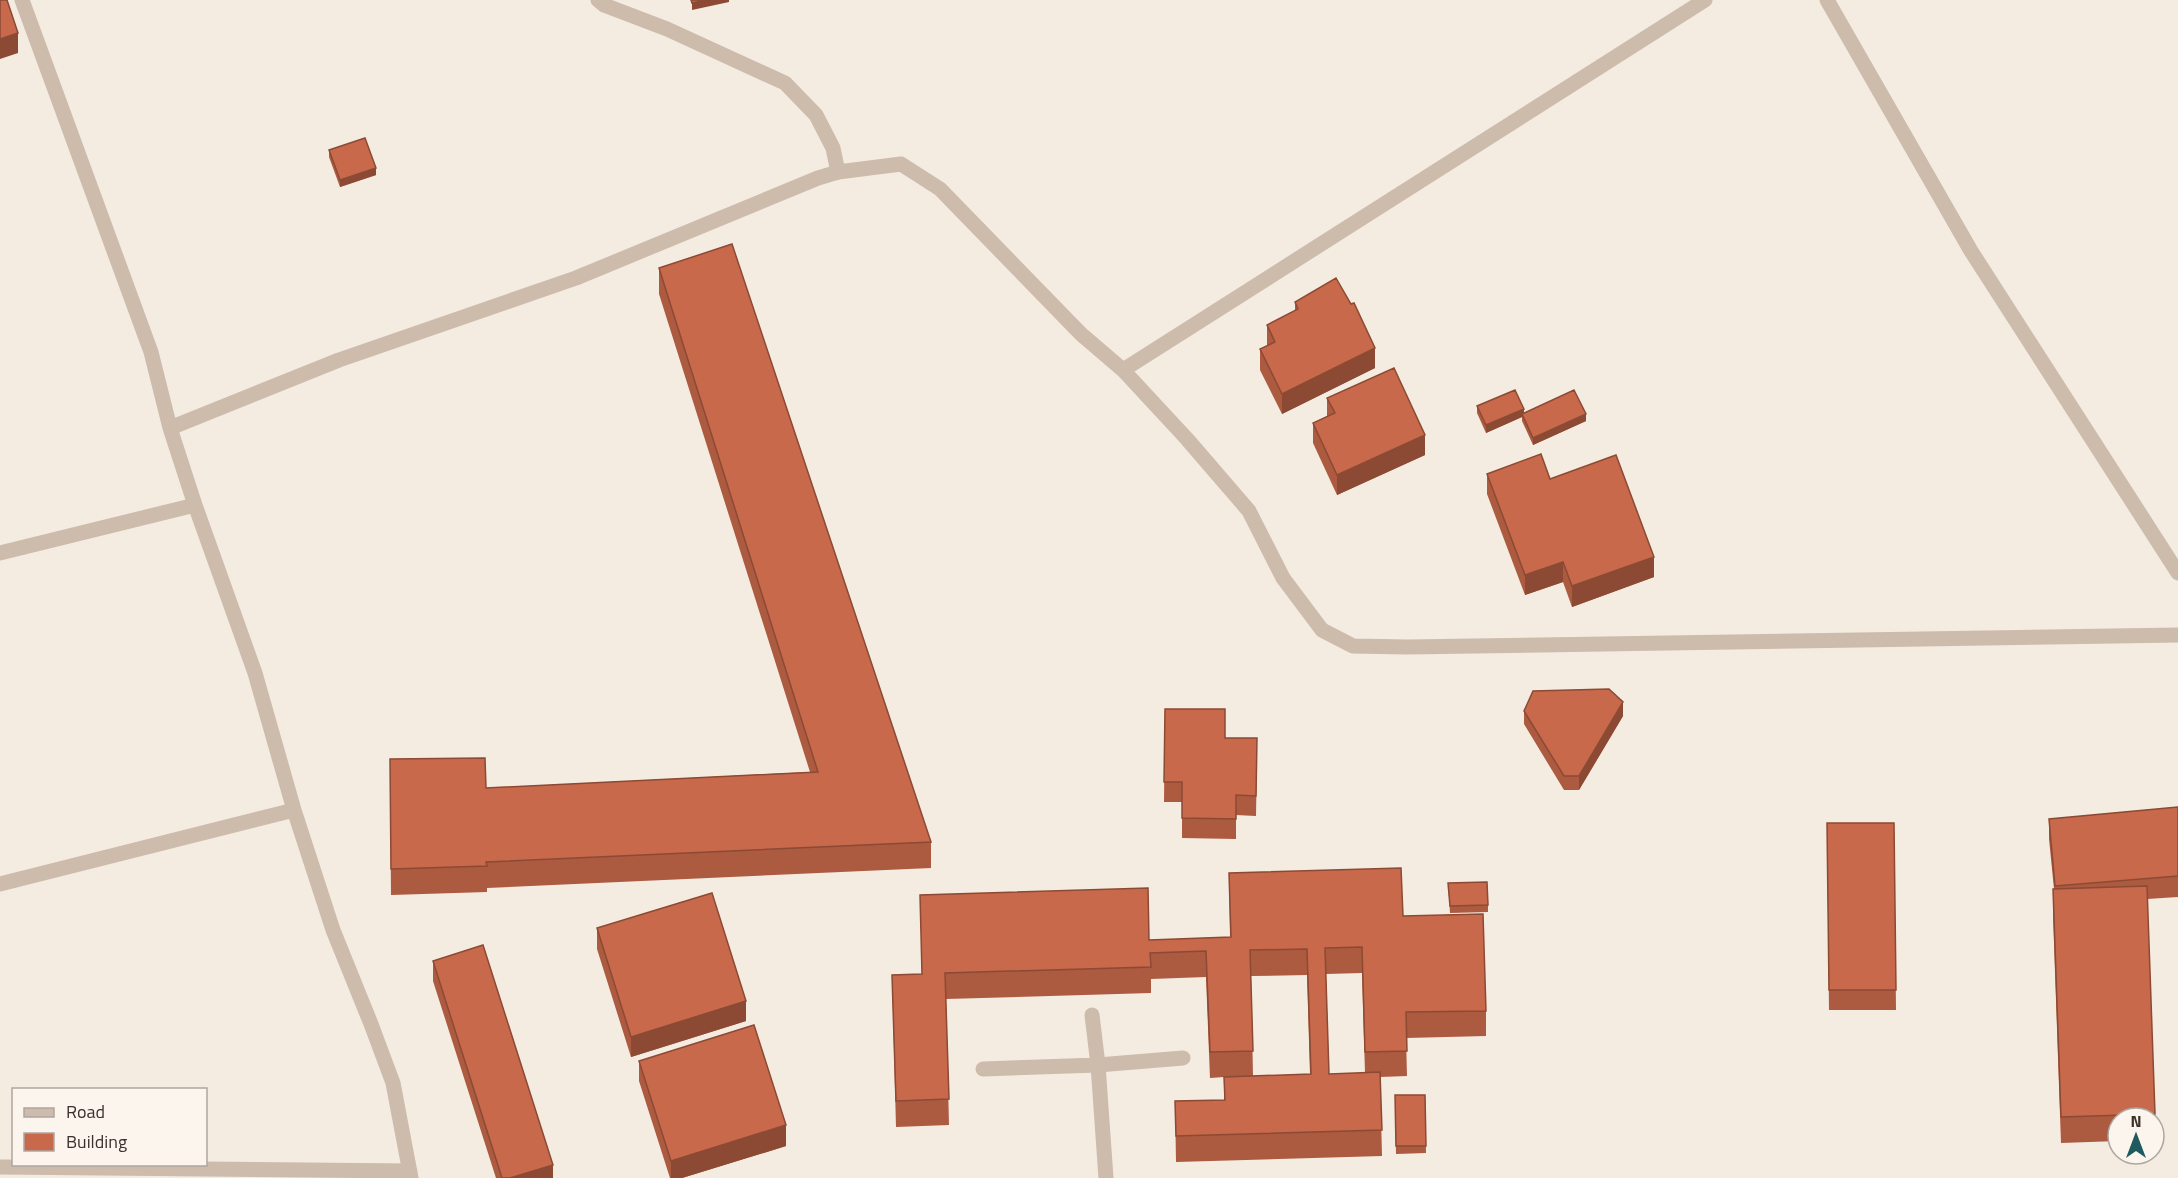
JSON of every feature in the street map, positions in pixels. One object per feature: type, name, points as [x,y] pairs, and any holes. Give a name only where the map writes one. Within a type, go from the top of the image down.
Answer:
[{"type":"street","points":[[0,1167],[411,1175],[393,1083],[333,930],[294,810],[255,673],[170,428],[151,352],[22,0]]},
{"type":"street","points":[[598,0],[604,5],[667,29],[785,83],[816,115],[833,148],[838,172]]},
{"type":"street","points":[[1123,370],[1705,0]]},
{"type":"street","points":[[1827,0],[1971,251],[2178,573]]},
{"type":"street","points":[[170,428],[339,360],[576,278],[778,194],[838,172],[901,164],[940,189],[1081,334],[1123,370],[1249,511],[1283,578],[1322,630],[1353,646],[2178,635]]},
{"type":"street","points":[[0,553],[195,505]]},
{"type":"street","points":[[0,884],[294,810]]},
{"type":"street","points":[[1092,1015],[1106,1178]]},
{"type":"street","points":[[983,1069],[1098,1065],[1183,1058]]},
{"type":"building","points":[[0,0],[7,0],[18,33],[0,39]]},
{"type":"building","points":[[365,138],[376,168],[340,180],[329,150]]},
{"type":"building","points":[[732,244],[931,842],[486,862],[487,866],[391,869],[390,759],[485,758],[486,788],[818,772],[659,268]]},
{"type":"building","points":[[1336,278],[1351,304],[1354,303],[1375,348],[1282,394],[1260,349],[1275,342],[1267,325],[1298,309],[1295,302]]},
{"type":"building","points":[[1394,368],[1425,435],[1337,475],[1313,423],[1335,413],[1327,398]]},
{"type":"building","points":[[1515,390],[1524,409],[1486,425],[1477,406]]},
{"type":"building","points":[[1574,390],[1586,414],[1533,438],[1522,414]]},
{"type":"building","points":[[1541,454],[1550,479],[1616,455],[1654,557],[1572,586],[1563,562],[1525,575],[1487,474]]},
{"type":"building","points":[[1609,689],[1623,702],[1579,776],[1564,776],[1524,711],[1533,691]]},
{"type":"building","points":[[1165,709],[1225,709],[1225,738],[1257,738],[1256,796],[1236,795],[1236,819],[1182,818],[1182,782],[1164,782]]},
{"type":"building","points":[[2178,807],[2178,876],[2055,886],[2049,819]]},
{"type":"building","points":[[1827,823],[1894,823],[1896,990],[1829,990]]},
{"type":"building","points":[[1401,868],[1403,916],[1483,914],[1486,1011],[1406,1012],[1407,1051],[1365,1052],[1362,947],[1325,948],[1329,1074],[1380,1072],[1382,1130],[1176,1136],[1175,1101],[1225,1100],[1224,1077],[1311,1074],[1307,949],[1250,950],[1253,1051],[1210,1052],[1206,951],[1150,953],[1151,967],[945,973],[949,1099],[896,1101],[892,975],[922,974],[920,895],[1148,888],[1149,940],[1231,937],[1229,873]]},
{"type":"building","points":[[1487,882],[1488,905],[1450,906],[1448,883]]},
{"type":"building","points":[[2147,886],[2155,1106],[2106,1106],[2106,1116],[2061,1117],[2053,889]]},
{"type":"building","points":[[712,893],[746,1001],[631,1037],[597,928]]},
{"type":"building","points":[[483,945],[553,1165],[510,1178],[502,1178],[433,961]]},
{"type":"building","points":[[754,1025],[786,1125],[671,1161],[639,1061]]},
{"type":"building","points":[[1395,1095],[1425,1095],[1426,1146],[1396,1146]]}]
